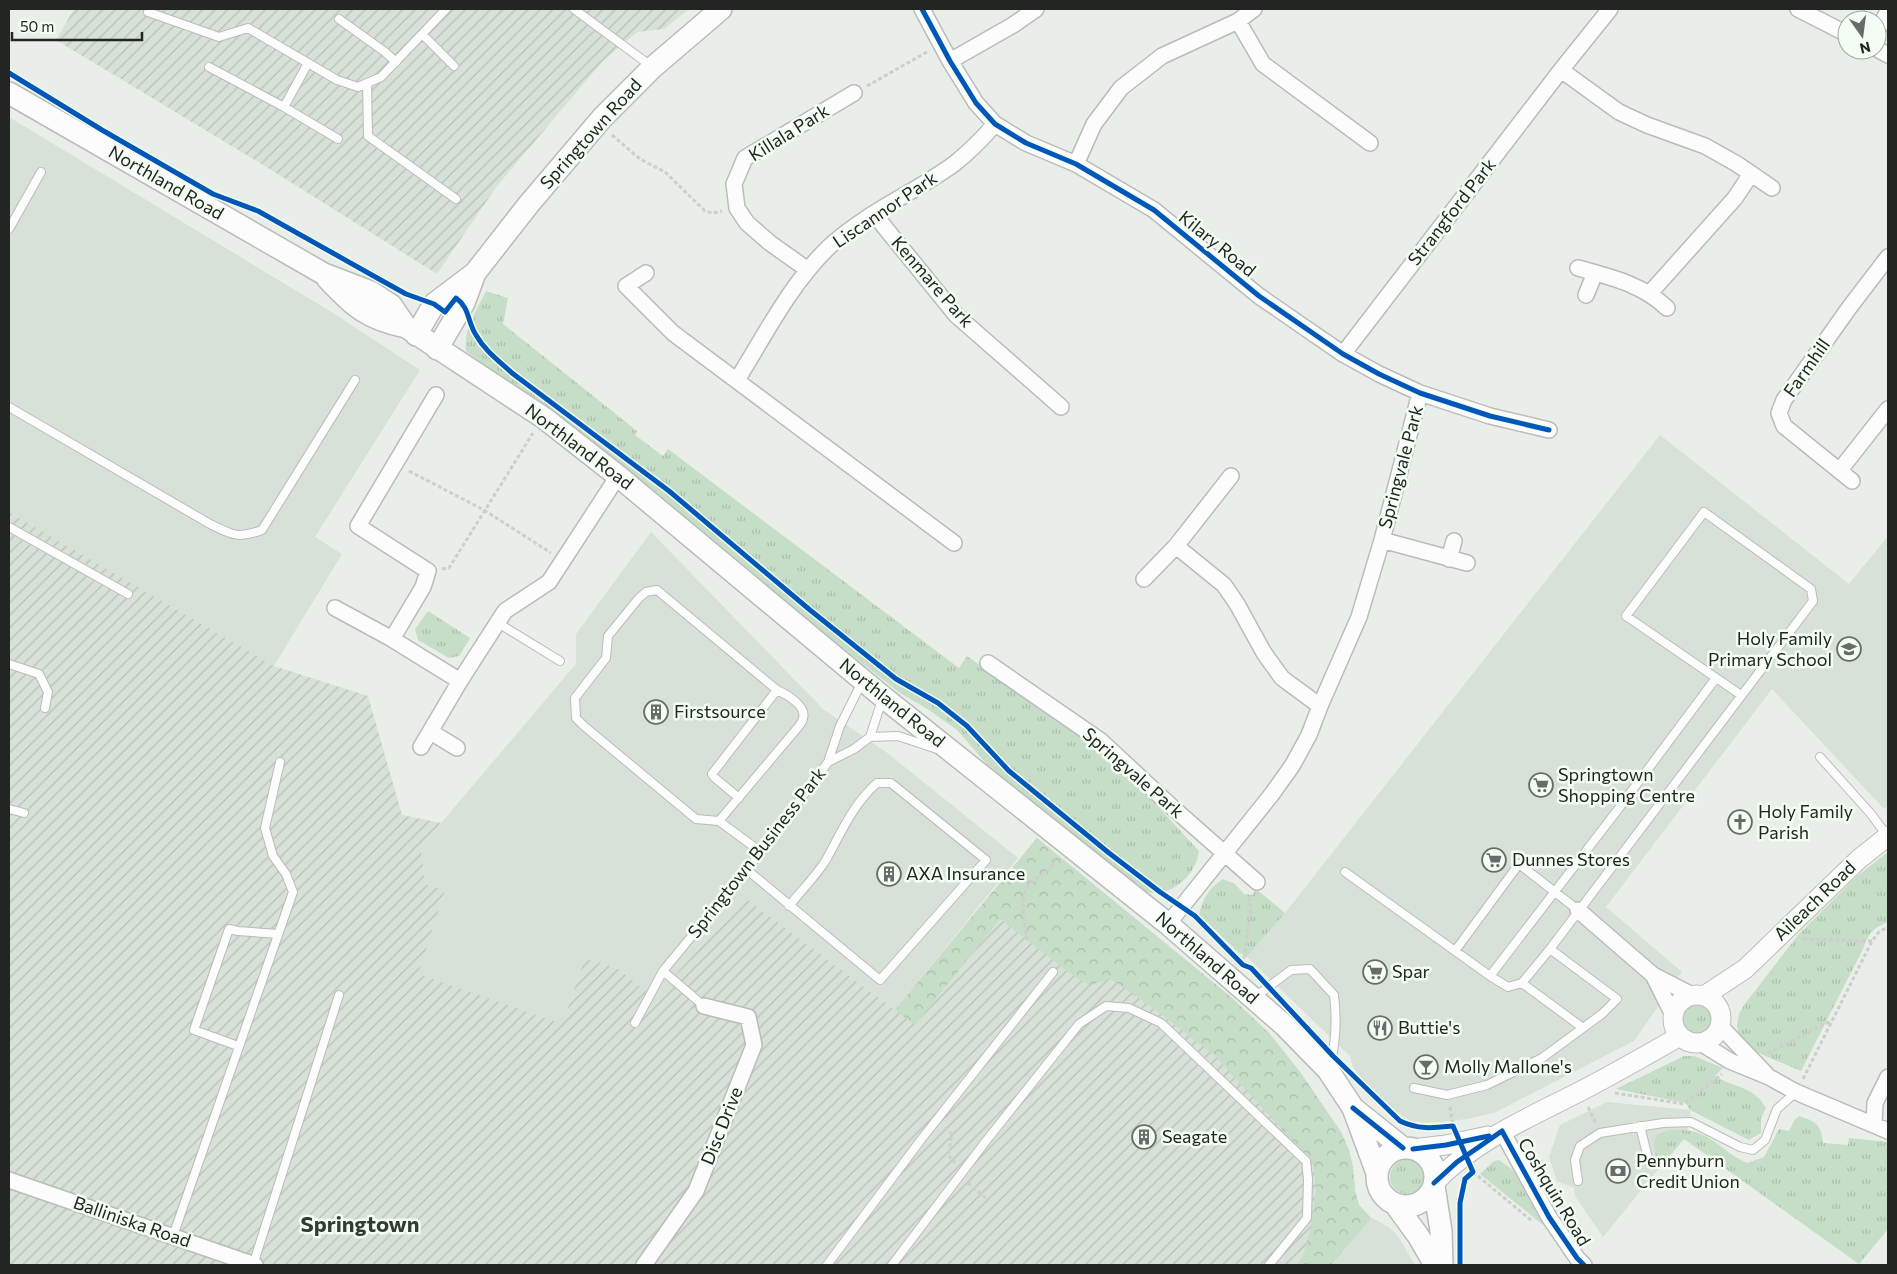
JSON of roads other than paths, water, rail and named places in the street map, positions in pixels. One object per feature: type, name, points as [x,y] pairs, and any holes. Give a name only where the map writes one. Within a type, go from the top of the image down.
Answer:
[{"type":"main road","name":"Springtown Road","points":[[411,331],[434,304],[475,273],[529,204],[602,118],[652,68],[721,9]]},
{"type":"main road","name":"Northland Road","points":[[9,93],[324,274],[371,292],[391,305],[411,331],[544,418],[618,476],[883,697],[1168,924],[1284,1025],[1328,1070],[1353,1108],[1377,1173]]},
{"type":"main road","name":"Springtown Road","points":[[437,349],[464,303],[475,273]]},
{"type":"main road","name":"Northland Road","points":[[1353,1108],[1408,1148]]},
{"type":"main road","points":[[1434,1185],[1423,1201],[1405,1206],[1395,1204],[1380,1192],[1377,1183],[1377,1173],[1380,1164],[1394,1150],[1408,1148],[1422,1153],[1429,1160],[1434,1168],[1442,1265]]},
{"type":"main road","points":[[1395,1204],[1419,1237],[1435,1265]]},
{"type":"street","name":"Kilary Road","points":[[922,9],[950,61],[976,103],[995,124],[1026,143],[1076,164],[1154,210],[1260,296],[1343,354],[1379,374],[1420,393],[1490,416],[1549,430]]},
{"type":"street","points":[[950,61],[1013,25],[1036,9]]},
{"type":"street","points":[[1076,164],[1094,124],[1122,88],[1162,56],[1238,21],[1254,9]]},
{"type":"street","name":"Strangford Park","points":[[1343,354],[1610,9]]},
{"type":"street","points":[[1798,9],[1837,29]]},
{"type":"street","points":[[1238,21],[1263,64],[1370,143]]},
{"type":"street","points":[[1561,70],[1619,112],[1647,125],[1705,146],[1772,188]]},
{"type":"street","name":"Killala Park","points":[[808,270],[770,244],[747,223],[737,208],[734,184],[745,158],[854,93]]},
{"type":"street","name":"Liscannor Park","points":[[737,380],[794,288],[831,246],[874,214],[953,164],[980,141],[995,124]]},
{"type":"street","points":[[1650,293],[1735,198],[1751,174]]},
{"type":"street","name":"Kenmare Park","points":[[874,214],[956,315],[1061,407]]},
{"type":"street","name":"Farmhill","points":[[1852,481],[1784,426],[1779,413],[1784,400],[1848,308],[1888,257]]},
{"type":"street","points":[[1578,268],[1636,286],[1650,293],[1667,308]]},
{"type":"street","points":[[646,273],[626,286],[673,333],[954,543]]},
{"type":"street","points":[[1586,295],[1595,273]]},
{"type":"street","name":"Springvale Park","points":[[1168,924],[1225,854],[1292,766],[1309,735],[1358,617],[1382,540],[1420,393]]},
{"type":"street","points":[[392,639],[423,587],[428,571],[358,526],[436,395]]},
{"type":"street","points":[[1840,470],[1888,409]]},
{"type":"street","points":[[421,747],[460,681],[505,611],[549,582],[618,476]]},
{"type":"street","points":[[1144,579],[1176,546],[1231,476]]},
{"type":"street","name":"Springvale Park","points":[[1382,540],[1467,564]]},
{"type":"street","points":[[1449,559],[1454,541]]},
{"type":"street","points":[[1176,546],[1224,585],[1237,604],[1264,653],[1282,678],[1320,706]]},
{"type":"street","points":[[335,608],[392,639],[460,681]]},
{"type":"street","name":"Springvale Park","points":[[988,663],[1101,741],[1225,854]]},
{"type":"street","points":[[431,732],[457,748]]},
{"type":"street","name":"Aileach Road","points":[[1698,996],[1744,969],[1859,859],[1888,837]]},
{"type":"street","points":[[1225,854],[1252,887]]},
{"type":"street","points":[[1578,910],[1653,975],[1713,1002],[1719,1018],[1769,1077]]},
{"type":"street","name":"Aileach Road","points":[[1719,1018],[1744,969]]},
{"type":"street","points":[[1653,975],[1673,1016],[1674,1027],[1680,1036],[1693,1042],[1700,1042],[1712,1037],[1719,1018]]},
{"type":"street","points":[[1673,1016],[1680,1002],[1698,996]]},
{"type":"street","name":"Disc Drive","points":[[644,1265],[696,1191],[754,1045],[748,1017],[704,1006]]},
{"type":"street","points":[[1434,1185],[1457,1162],[1499,1133],[1594,1084],[1680,1036]]},
{"type":"street","points":[[1700,1042],[1730,1061],[1769,1077],[1796,1092],[1888,1131]]},
{"type":"street","points":[[1874,1124],[1875,1103],[1888,1077]]},
{"type":"street","points":[[1408,1148],[1446,1146],[1499,1133]]},
{"type":"street","name":"Coshquin Road","points":[[1499,1133],[1576,1258],[1584,1265]]},
{"type":"street","name":"Balliniska Road","points":[[9,1180],[254,1265]]},
{"type":"lane","points":[[148,12],[219,37],[248,28],[337,80],[358,87],[381,77],[446,9]]},
{"type":"lane","points":[[574,9],[652,68]]},
{"type":"lane","points":[[339,19],[396,62]]},
{"type":"lane","points":[[422,34],[454,66]]},
{"type":"lane","points":[[284,107],[308,63]]},
{"type":"lane","points":[[209,67],[284,107],[338,139]]},
{"type":"lane","points":[[367,83],[368,136],[456,199]]},
{"type":"lane","points":[[9,229],[41,172]]},
{"type":"lane","points":[[9,407],[210,524],[233,535],[249,535],[262,530],[355,380]]},
{"type":"lane","points":[[1345,872],[1490,976],[1508,987],[1522,983],[1550,949],[1813,601],[1811,589],[1704,512],[1626,616],[1741,695]]},
{"type":"lane","points":[[9,526],[128,594]]},
{"type":"lane","points":[[719,821],[804,718],[803,712],[798,704],[786,694],[777,690],[658,590],[646,592],[608,636],[606,658],[575,698],[576,718],[696,818],[719,821],[761,852]]},
{"type":"lane","points":[[498,623],[560,661]]},
{"type":"lane","points":[[9,664],[39,674],[48,692],[45,708]]},
{"type":"lane","points":[[1490,976],[1716,678]]},
{"type":"lane","name":"Springtown Business Park","points":[[635,1023],[663,971],[761,852],[828,762],[840,726],[863,680]]},
{"type":"lane","points":[[739,798],[712,774],[777,690]]},
{"type":"lane","points":[[828,762],[854,749],[870,736],[883,697]]},
{"type":"lane","points":[[870,736],[898,736],[958,756]]},
{"type":"lane","points":[[1820,757],[1871,814],[1888,837]]},
{"type":"lane","points":[[173,1236],[293,892],[286,874],[273,856],[265,828],[280,762]]},
{"type":"lane","points":[[746,869],[789,906],[880,980],[986,860],[891,783],[877,783],[868,791],[846,820],[825,861],[789,906]]},
{"type":"lane","points":[[9,809],[24,813]]},
{"type":"lane","points":[[1456,951],[1519,864],[1578,910]]},
{"type":"lane","points":[[238,1046],[194,1030],[229,929],[238,932],[278,934]]},
{"type":"lane","points":[[1414,1088],[1448,1095],[1488,1085],[1542,1058],[1602,1014],[1617,999],[1550,949]]},
{"type":"lane","points":[[1254,998],[1290,970],[1310,969],[1334,995],[1336,1030],[1333,1056],[1328,1070]]},
{"type":"lane","points":[[663,971],[704,1006]]},
{"type":"lane","points":[[827,1265],[920,1141],[1053,972]]},
{"type":"lane","points":[[1522,983],[1583,1028]]},
{"type":"lane","points":[[254,1265],[339,995]]},
{"type":"lane","points":[[892,1265],[986,1141],[1079,1024],[1106,1006],[1129,1008],[1161,1023],[1306,1161],[1308,1179],[1307,1218],[1269,1265]]},
{"type":"lane","points":[[1578,1181],[1575,1160],[1580,1146],[1600,1133],[1640,1126],[1691,1122],[1740,1147],[1753,1150],[1765,1140],[1777,1109],[1796,1092]]},
{"type":"lane","points":[[1640,1126],[1649,1162]]},
{"type":"place","name":"Holy Family Primary School","points":[[1849,649]]},
{"type":"place","name":"Firstsource","points":[[656,712]]},
{"type":"place","name":"Springtown Shopping Centre","points":[[1541,785]]},
{"type":"place","name":"Holy Family Parish","points":[[1740,822]]},
{"type":"place","name":"Dunnes Stores","points":[[1494,860]]},
{"type":"place","name":"AXA Insurance","points":[[889,874]]},
{"type":"place","name":"Spar","points":[[1375,972]]},
{"type":"place","name":"Buttie's","points":[[1380,1028]]},
{"type":"place","name":"Molly Mallone's","points":[[1426,1067]]},
{"type":"place","name":"Seagate","points":[[1144,1137]]},
{"type":"place","name":"Pennyburn Credit Union","points":[[1618,1171]]},
{"type":"district","name":"Springtown","points":[[360,1224]]}]
